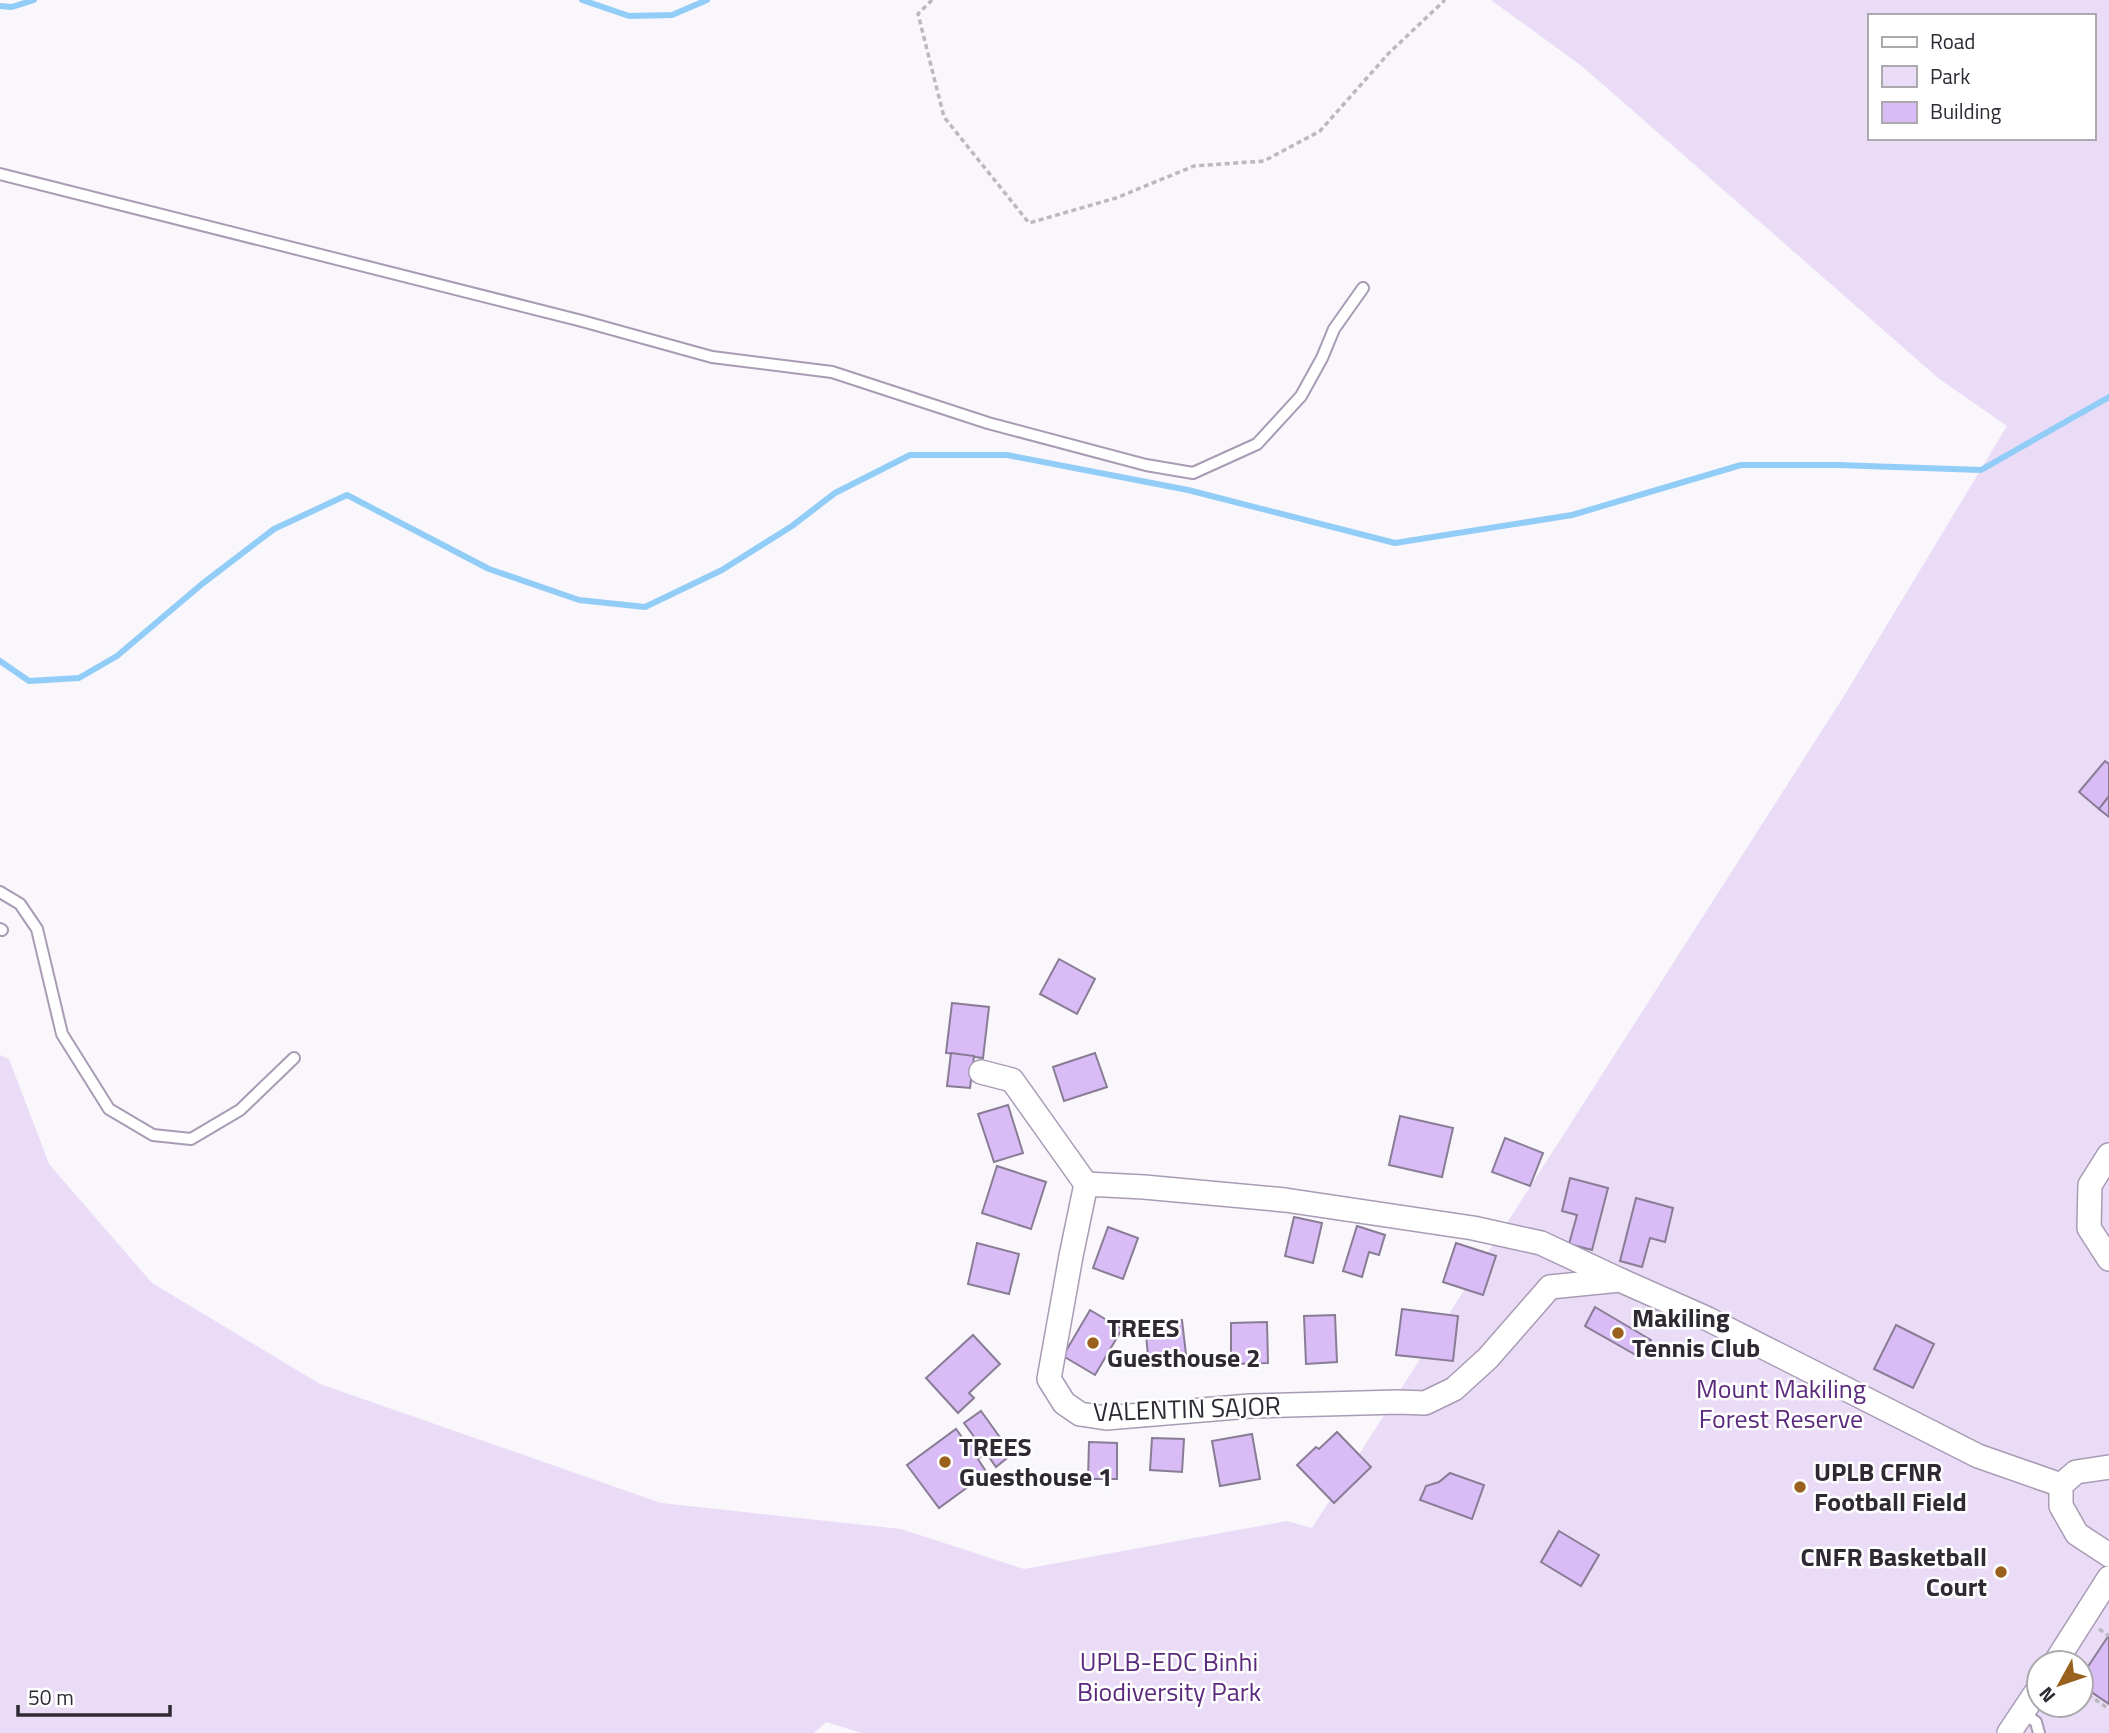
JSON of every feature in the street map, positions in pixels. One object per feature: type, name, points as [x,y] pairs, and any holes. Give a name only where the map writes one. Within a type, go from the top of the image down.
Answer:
[{"type":"street","points":[[981,1072],[1013,1080],[1086,1184]]},
{"type":"street","points":[[2109,1155],[2090,1185],[2089,1228],[2109,1259]]},
{"type":"street","name":"VALENTIN SAJOR","points":[[1620,1280],[1550,1287],[1488,1358],[1454,1389],[1424,1403],[1250,1406],[1105,1418],[1080,1413],[1064,1403],[1049,1379],[1086,1184],[1285,1200],[1474,1228],[1541,1243],[1707,1319],[1978,1456],[2061,1485]]},
{"type":"street","points":[[2109,1467],[2076,1472],[2061,1485],[2060,1506],[2077,1534],[2109,1556]]},
{"type":"street","points":[[2064,1649],[2109,1578]]},
{"type":"street","points":[[2009,1733],[2025,1710]]},
{"type":"lane","points":[[0,174],[712,357],[832,372],[988,423],[1146,465],[1193,472],[1257,444],[1301,396],[1334,329],[1363,288]]},
{"type":"lane","points":[[0,892],[20,904],[37,929],[62,1034],[102,1098],[109,1109],[153,1135],[191,1139],[240,1110],[294,1058]]},
{"type":"lane","points":[[2023,1713],[2036,1722],[2039,1733]]},
{"type":"path","points":[[932,0],[918,14],[944,117],[1029,223],[1116,198],[1194,166],[1264,161],[1276,155],[1320,131],[1389,53],[1445,0]]},
{"type":"green space","points":[[1491,0],[2109,0],[2109,1733],[862,1733],[826,1722],[814,1733],[0,1733],[0,1055],[9,1059],[49,1164],[152,1283],[320,1384],[661,1503],[901,1529],[1024,1569],[1287,1521],[1312,1528],[1844,696],[2007,426],[1938,378],[1583,67]]},
{"type":"building","points":[[2105,761],[2109,764],[2109,796],[2099,809],[2079,792]]},
{"type":"building","points":[[2109,796],[2109,817],[2099,809]]},
{"type":"building","points":[[1059,959],[1095,979],[1077,1014],[1040,994]]},
{"type":"building","points":[[952,1003],[989,1007],[983,1058],[946,1053]]},
{"type":"building","points":[[951,1053],[974,1056],[970,1088],[947,1086]]},
{"type":"building","points":[[1095,1053],[1107,1087],[1064,1101],[1053,1067]]},
{"type":"building","points":[[1008,1105],[1023,1153],[994,1162],[978,1114]]},
{"type":"building","points":[[1400,1116],[1453,1128],[1442,1177],[1389,1165]]},
{"type":"building","points":[[1505,1138],[1543,1153],[1530,1186],[1492,1172]]},
{"type":"building","points":[[997,1166],[1046,1182],[1031,1229],[982,1213]]},
{"type":"building","points":[[1570,1178],[1608,1188],[1592,1250],[1569,1244],[1577,1215],[1562,1211]]},
{"type":"building","points":[[1636,1198],[1673,1208],[1665,1242],[1650,1238],[1642,1267],[1620,1261]]},
{"type":"building","points":[[1294,1217],[1322,1223],[1313,1263],[1285,1256]]},
{"type":"building","points":[[1357,1226],[1385,1235],[1379,1255],[1369,1252],[1362,1277],[1343,1271]]},
{"type":"building","points":[[1108,1227],[1138,1238],[1123,1279],[1093,1268]]},
{"type":"building","points":[[977,1243],[1019,1254],[1009,1294],[968,1284]]},
{"type":"building","points":[[1456,1243],[1496,1256],[1483,1295],[1443,1282]]},
{"type":"building","name":"Makiling Tennis Club","points":[[1595,1307],[1651,1340],[1641,1358],[1585,1326]]},
{"type":"building","points":[[1402,1309],[1458,1316],[1453,1361],[1396,1355]]},
{"type":"building","name":"TREES Guesthouse 2","points":[[1090,1310],[1122,1329],[1095,1375],[1063,1356]]},
{"type":"building","points":[[1335,1315],[1337,1362],[1306,1364],[1304,1316]]},
{"type":"building","points":[[1182,1320],[1187,1363],[1149,1367],[1145,1323]]},
{"type":"building","points":[[1267,1322],[1268,1363],[1231,1364],[1231,1323]]},
{"type":"building","points":[[1896,1325],[1934,1344],[1913,1388],[1874,1369]]},
{"type":"building","points":[[973,1335],[1000,1364],[969,1393],[974,1398],[958,1413],[926,1378]]},
{"type":"building","name":"TREES Guesthouse 1","points":[[981,1411],[1012,1454],[996,1467],[986,1453],[978,1459],[987,1473],[939,1508],[907,1465],[956,1429],[967,1444],[975,1438],[964,1423]]},
{"type":"building","points":[[1337,1432],[1371,1467],[1334,1503],[1297,1465]]},
{"type":"building","points":[[1252,1434],[1260,1479],[1220,1486],[1212,1441]]},
{"type":"building","points":[[1152,1438],[1184,1439],[1182,1472],[1150,1470]]},
{"type":"building","points":[[1089,1442],[1117,1443],[1117,1479],[1088,1479]]},
{"type":"building","points":[[1450,1473],[1484,1485],[1472,1519],[1420,1500],[1426,1486],[1439,1482]]},
{"type":"building","points":[[1559,1531],[1599,1555],[1581,1586],[1541,1562]]},
{"type":"building","points":[[2109,1635],[2109,1704],[2095,1694],[2095,1656]]},
{"type":"waterway","points":[[0,6],[12,7],[34,0]]},
{"type":"waterway","points":[[582,0],[629,16],[672,15],[707,0]]},
{"type":"waterway","points":[[0,661],[29,681],[79,678],[117,656],[202,584],[274,529],[347,495],[489,569],[579,600],[645,607],[722,570],[792,526],[835,493],[910,455],[1007,455],[1188,490],[1395,543],[1572,515],[1741,465],[1981,470],[2109,397]]},
{"type":"place","name":"Makiling Tennis Club","points":[[1618,1333]]},
{"type":"place","name":"TREES Guesthouse 2","points":[[1093,1343]]},
{"type":"place","name":"TREES Guesthouse 1","points":[[945,1462]]},
{"type":"place","name":"UPLB CFNR Football Field","points":[[1800,1487]]},
{"type":"place","name":"CNFR Basketball Court","points":[[2001,1572]]},
{"type":"park label","name":"Mount Makiling Forest Reserve","points":[[1781,1404]]},
{"type":"park label","name":"UPLB-EDC Binhi Biodiversity Park","points":[[1169,1677]]}]
